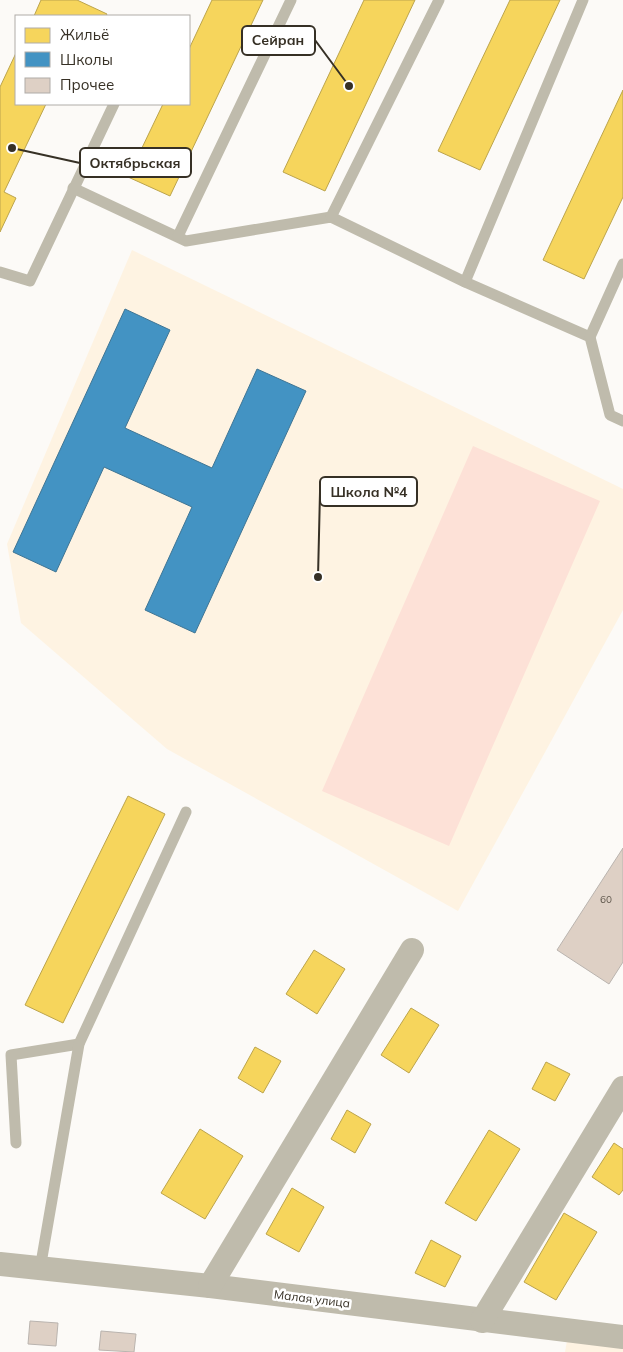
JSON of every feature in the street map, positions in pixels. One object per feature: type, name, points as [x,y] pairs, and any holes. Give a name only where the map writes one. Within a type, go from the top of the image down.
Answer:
[{"type":"street","points":[[210,1286],[412,950]]},
{"type":"street","points":[[482,1321],[623,1088]]},
{"type":"street","name":"Малая улица","points":[[0,1264],[210,1286],[623,1337]]},
{"type":"lane","points":[[178,236],[291,0]]},
{"type":"lane","points":[[330,217],[440,0]]},
{"type":"lane","points":[[465,282],[582,0]]},
{"type":"lane","points":[[0,272],[30,281],[114,105]]},
{"type":"lane","points":[[74,188],[186,241],[330,217],[465,282],[590,337]]},
{"type":"lane","points":[[623,264],[590,337],[610,415],[623,421]]},
{"type":"lane","points":[[40,1269],[79,1044],[186,812]]},
{"type":"lane","points":[[16,1143],[11,1055],[79,1044]]},
{"type":"shaded area","points":[[132,250],[623,489],[623,610],[458,911],[167,749],[21,623],[7,544]]},
{"type":"shaded area","points":[[473,446],[600,501],[449,846],[322,791]]},
{"type":"shaded area","points":[[567,1341],[623,1347],[623,1352],[565,1352]]},
{"type":"building: Жильё","points":[[41,0],[77,0],[107,14],[106,15],[34,15]]},
{"type":"building: Жильё","points":[[212,0],[263,0],[170,196],[128,177],[163,105],[190,105],[190,47]]},
{"type":"building: Жильё","points":[[364,0],[415,0],[325,191],[283,172]]},
{"type":"building: Жильё","points":[[510,0],[560,0],[480,170],[438,151]]},
{"type":"building: Жильё","points":[[15,55],[15,105],[46,105],[4,192],[16,198],[0,232],[0,87]]},
{"type":"building: Жильё","points":[[623,90],[623,197],[584,279],[543,260]]},
{"type":"building: Жильё","points":[[128,796],[165,814],[63,1023],[25,1005]]},
{"type":"building: Жильё","points":[[314,950],[345,969],[317,1014],[286,994]]},
{"type":"building: Жильё","points":[[411,1008],[439,1025],[409,1073],[381,1055]]},
{"type":"building: Жильё","points":[[255,1047],[281,1061],[263,1093],[238,1078]]},
{"type":"building: Жильё","points":[[546,1062],[570,1074],[555,1101],[532,1089]]},
{"type":"building: Жильё","points":[[347,1110],[371,1124],[355,1153],[331,1139]]},
{"type":"building: Жильё","points":[[200,1129],[243,1156],[205,1219],[161,1193]]},
{"type":"building: Жильё","points":[[489,1130],[520,1149],[476,1221],[445,1203]]},
{"type":"building: Жильё","points":[[614,1143],[623,1149],[623,1190],[619,1195],[592,1177]]},
{"type":"building: Жильё","points":[[292,1188],[324,1207],[299,1252],[266,1234]]},
{"type":"building: Жильё","points":[[564,1213],[597,1232],[556,1300],[524,1282]]},
{"type":"building: Жильё","points":[[431,1240],[461,1256],[445,1287],[415,1273]]},
{"type":"building: Школы","points":[[125,309],[170,330],[125,428],[212,468],[257,369],[306,391],[195,633],[145,610],[192,507],[104,467],[56,572],[13,552]]},
{"type":"building: Прочее","points":[[623,848],[623,962],[609,984],[557,950]]},
{"type":"building: Прочее","points":[[30,1321],[58,1323],[56,1346],[28,1344]]},
{"type":"building: Прочее","points":[[101,1331],[136,1334],[134,1352],[99,1350]]},
{"type":"place","name":"Сейран","points":[[349,86]]},
{"type":"place","name":"Октябрьская","points":[[12,148]]},
{"type":"place","name":"Школа №4","points":[[318,577]]}]
